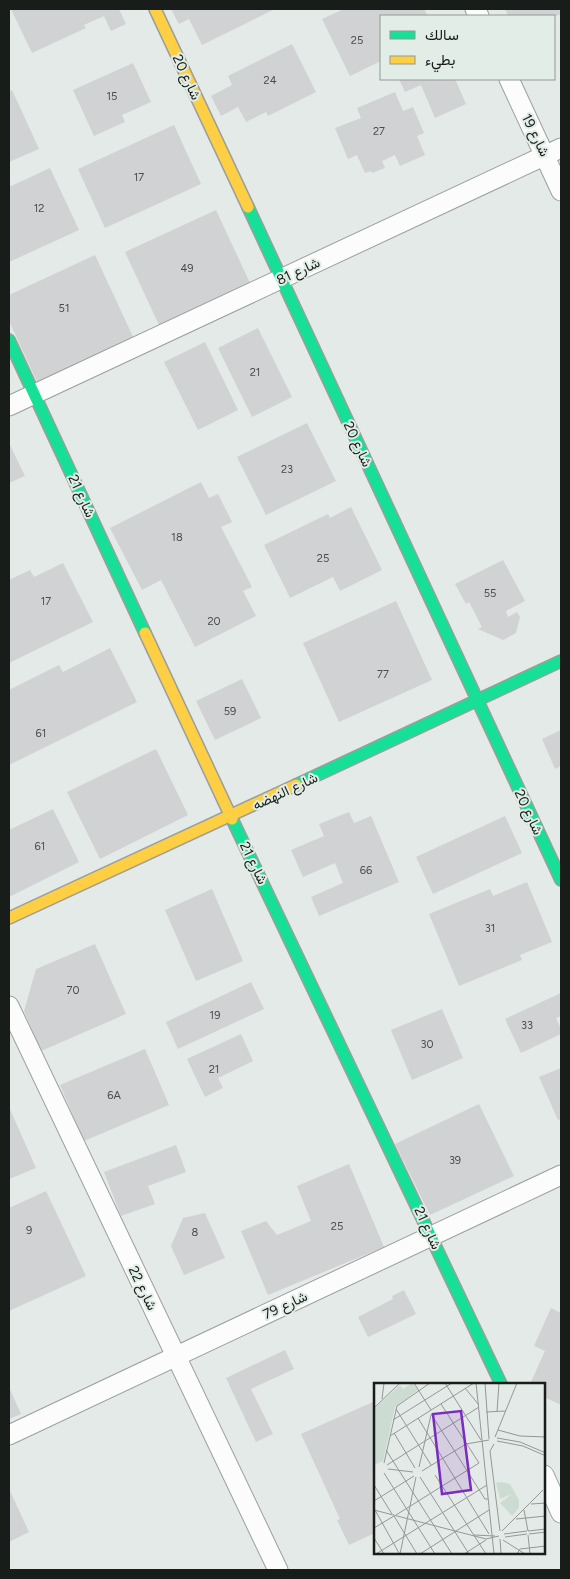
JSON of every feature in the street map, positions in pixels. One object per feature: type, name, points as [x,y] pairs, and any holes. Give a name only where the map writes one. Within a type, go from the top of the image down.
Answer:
[{"type":"street","name":"شارع 20","points":[[155,9],[561,880]]},
{"type":"street","name":"شارع 19","points":[[510,80],[554,152],[561,191]]},
{"type":"street","name":"شارع 81","points":[[34,394],[554,152]]},
{"type":"street","name":"شارع 21","points":[[9,340],[231,816],[501,1383]]},
{"type":"street","points":[[9,406],[34,394]]},
{"type":"street","name":"شارع النهضه","points":[[9,918],[561,661]]},
{"type":"street","name":"شارع 22","points":[[9,1006],[278,1570]]},
{"type":"street","name":"شارع 79","points":[[9,1435],[561,1175]]},
{"type":"street","points":[[545,1477],[561,1513]]},
{"type":"building","points":[[11,9],[119,9],[126,24],[111,31],[104,16],[84,25],[86,28],[32,53]]},
{"type":"building","points":[[171,9],[273,10],[202,45],[189,19],[179,24]]},
{"type":"building","points":[[344,9],[424,9],[427,15],[380,15],[380,61],[350,76],[322,19]]},
{"type":"building","points":[[505,9],[561,9],[561,14],[555,17],[555,15],[508,15]]},
{"type":"building","points":[[292,44],[316,92],[268,116],[266,112],[246,122],[238,107],[221,116],[211,96],[232,85],[228,76]]},
{"type":"building","points":[[133,63],[151,102],[122,115],[125,122],[94,136],[73,90]]},
{"type":"building","points":[[399,80],[455,80],[466,104],[435,118],[421,85],[405,92]]},
{"type":"building","points":[[12,90],[39,149],[9,162],[9,92]]},
{"type":"building","points":[[395,92],[403,111],[413,107],[424,133],[417,136],[425,155],[400,166],[395,155],[382,161],[385,168],[372,173],[371,171],[365,173],[357,155],[348,159],[335,128],[361,118],[357,108]]},
{"type":"building","points":[[174,125],[201,184],[105,228],[78,169]]},
{"type":"building","points":[[50,168],[79,230],[9,262],[9,187]]},
{"type":"building","points":[[216,210],[250,283],[159,325],[125,252]]},
{"type":"building","points":[[95,255],[135,341],[39,386],[9,321],[9,295]]},
{"type":"building","points":[[258,328],[292,397],[252,417],[218,348]]},
{"type":"building","points":[[205,342],[238,410],[198,430],[164,362]]},
{"type":"building","points":[[307,423],[336,481],[266,515],[237,457]]},
{"type":"building","points":[[9,443],[25,476],[9,483]]},
{"type":"building","points":[[201,482],[209,498],[218,494],[232,522],[221,527],[252,587],[243,591],[256,616],[195,647],[161,580],[142,590],[110,528]]},
{"type":"building","points":[[351,507],[382,570],[340,591],[333,577],[290,598],[264,545],[328,514],[330,518]]},
{"type":"building","points":[[503,560],[525,601],[506,611],[508,617],[517,612],[520,617],[516,633],[503,640],[478,629],[482,627],[469,602],[466,604],[455,584]]},
{"type":"building","points":[[63,563],[93,622],[9,663],[9,580],[30,570],[34,577]]},
{"type":"building","points":[[396,601],[432,680],[339,722],[303,643]]},
{"type":"building","points":[[110,648],[137,702],[9,765],[9,690],[59,665],[63,672]]},
{"type":"building","points":[[242,679],[261,718],[215,740],[196,701]]},
{"type":"building","points":[[561,730],[561,766],[555,769],[542,739]]},
{"type":"building","points":[[156,749],[188,815],[100,859],[67,792]]},
{"type":"building","points":[[53,809],[79,862],[9,897],[9,830]]},
{"type":"building","points":[[349,812],[354,823],[371,816],[399,882],[319,916],[311,897],[343,883],[335,863],[303,877],[291,850],[324,836],[319,824]]},
{"type":"building","points":[[505,816],[522,853],[433,894],[416,857]]},
{"type":"building","points":[[527,882],[552,942],[520,955],[522,960],[459,986],[429,914],[490,889],[493,896]]},
{"type":"building","points":[[212,889],[243,961],[196,981],[165,910]]},
{"type":"building","points":[[95,944],[126,1014],[41,1051],[24,1011],[36,969]]},
{"type":"building","points":[[251,982],[264,1009],[178,1049],[166,1022]]},
{"type":"building","points":[[561,993],[561,1016],[556,1018],[561,1034],[521,1053],[505,1019]]},
{"type":"building","points":[[442,1009],[463,1058],[412,1080],[391,1030]]},
{"type":"building","points":[[241,1034],[253,1061],[218,1078],[223,1088],[205,1097],[187,1059]]},
{"type":"building","points":[[145,1049],[169,1105],[84,1141],[60,1085]]},
{"type":"building","points":[[561,1068],[561,1119],[558,1120],[539,1077]]},
{"type":"building","points":[[479,1104],[514,1176],[430,1215],[395,1144]]},
{"type":"building","points":[[9,1107],[36,1168],[9,1179]]},
{"type":"building","points":[[176,1145],[186,1172],[148,1186],[155,1204],[121,1216],[104,1172]]},
{"type":"building","points":[[349,1164],[384,1247],[268,1295],[241,1231],[266,1221],[277,1235],[311,1221],[297,1186]]},
{"type":"building","points":[[46,1191],[86,1276],[9,1311],[9,1208]]},
{"type":"building","points":[[205,1213],[225,1258],[184,1275],[171,1246],[183,1218]]},
{"type":"building","points":[[404,1290],[416,1314],[368,1337],[358,1317],[393,1299],[392,1296]]},
{"type":"building","points":[[551,1308],[561,1313],[561,1405],[545,1397],[545,1383],[530,1383],[545,1351],[534,1346]]},
{"type":"building","points":[[285,1350],[294,1369],[251,1389],[273,1434],[256,1442],[226,1378]]},
{"type":"building","points":[[9,1387],[21,1414],[9,1419]]},
{"type":"building","points":[[374,1401],[374,1533],[349,1545],[337,1520],[340,1519],[301,1434]]},
{"type":"building","points":[[9,1489],[29,1532],[9,1542]]},
{"type":"traffic: fast","points":[[248,207],[561,880]]},
{"type":"traffic: fast","points":[[9,340],[145,633]]},
{"type":"traffic: fast","points":[[296,785],[561,661]]},
{"type":"traffic: fast","points":[[232,819],[501,1383]]},
{"type":"traffic: slow","points":[[155,9],[248,207]]},
{"type":"traffic: slow","points":[[145,633],[232,819]]},
{"type":"traffic: slow","points":[[9,918],[296,785]]}]
